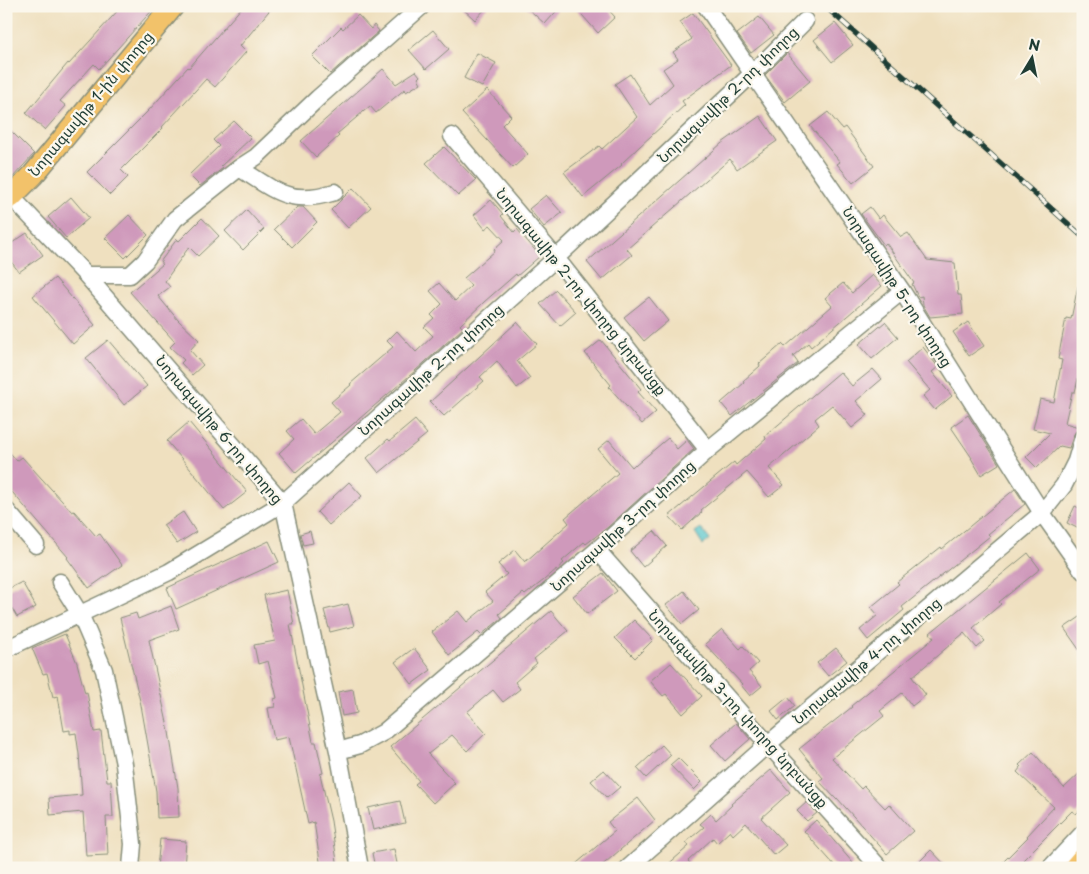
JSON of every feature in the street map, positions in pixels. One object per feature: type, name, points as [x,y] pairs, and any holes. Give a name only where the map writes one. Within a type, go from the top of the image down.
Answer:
[{"type":"highway","points":[[1077,868],[1083,861]]},
{"type":"main road","name":"Նորագավիթ 1-ին փողոց","points":[[8,196],[33,175],[173,6]]},
{"type":"street","points":[[86,275],[130,275],[145,261],[174,219],[256,157],[318,98],[422,6]]},
{"type":"street","name":"Նորագավիթ 5-րդ փողոց","points":[[706,6],[902,290],[1042,513],[1083,571]]},
{"type":"street","name":"Նորագավիթ 2-րդ փողոց","points":[[6,648],[169,572],[283,503],[556,258],[805,21]]},
{"type":"street","name":"Նորագավիթ 2-րդ փողոց նրբանցք","points":[[452,136],[556,258],[708,450]]},
{"type":"street","points":[[239,168],[288,196],[303,198],[322,196],[334,192]]},
{"type":"street","name":"Նորագավիթ 6-րդ փողոց","points":[[8,196],[86,275],[283,503],[338,751],[360,868]]},
{"type":"street","name":"Նորագավիթ 3-րդ փողոց","points":[[338,751],[360,745],[384,732],[597,550],[708,450],[902,290]]},
{"type":"street","name":"Նորագավիթ 4-րդ փողոց","points":[[628,868],[768,744],[1042,513],[1064,485],[1076,461],[1083,438]]},
{"type":"street","points":[[6,510],[36,545]]},
{"type":"street","name":"Նորագավիթ 3-րդ փողոց նրբանցք","points":[[597,550],[880,868]]},
{"type":"street","points":[[60,582],[80,614],[104,670],[124,764],[133,844],[131,868]]},
{"type":"street","points":[[1050,868],[1083,833]]},
{"type":"water","points":[[701,528],[710,540],[703,545],[695,532]]},
{"type":"building","points":[[122,6],[156,6],[99,69],[94,64],[60,101],[66,106],[45,130],[26,113],[68,63]]},
{"type":"building","points":[[243,6],[273,6],[240,46],[246,52],[215,87],[206,79],[163,128],[121,170],[128,177],[110,195],[87,172],[189,68]]},
{"type":"building","points":[[460,6],[488,6],[475,20]]},
{"type":"building","points":[[525,6],[561,6],[545,24]]},
{"type":"building","points":[[574,6],[605,6],[615,17],[598,33]]},
{"type":"building","points":[[693,13],[731,65],[682,101],[685,105],[622,165],[583,197],[564,172],[599,146],[602,149],[637,117],[615,84],[630,74],[650,105],[673,84],[663,69],[678,59],[673,52],[692,39],[680,22]]},
{"type":"building","points":[[358,15],[371,29],[374,25],[379,31],[330,74],[312,56],[341,27],[343,29]]},
{"type":"building","points":[[759,17],[774,35],[751,53],[737,34]]},
{"type":"building","points":[[835,23],[853,45],[832,62],[814,40]]},
{"type":"building","points":[[433,30],[449,49],[426,69],[409,50]]},
{"type":"building","points":[[477,53],[496,63],[482,87],[464,78]]},
{"type":"building","points":[[787,53],[810,81],[785,102],[765,75]]},
{"type":"building","points":[[383,69],[396,84],[416,71],[420,76],[418,78],[421,83],[406,92],[405,89],[376,113],[370,106],[337,134],[339,136],[316,157],[301,141]]},
{"type":"building","points":[[487,90],[511,116],[502,125],[528,154],[513,168],[462,113]]},
{"type":"building","points":[[828,112],[842,129],[845,127],[874,166],[853,183],[837,164],[840,162],[810,126]]},
{"type":"building","points":[[760,116],[777,141],[737,169],[730,159],[627,249],[632,255],[602,280],[587,262],[722,143]]},
{"type":"building","points":[[234,121],[251,138],[221,166],[223,168],[200,186],[189,175],[219,146],[213,140]]},
{"type":"building","points":[[6,126],[34,154],[12,178],[6,172]]},
{"type":"building","points":[[444,147],[476,180],[458,196],[426,163]]},
{"type":"building","points":[[353,188],[371,207],[348,228],[331,210]]},
{"type":"building","points":[[546,195],[562,213],[544,227],[529,209]]},
{"type":"building","points":[[71,197],[89,218],[66,238],[48,217]]},
{"type":"building","points":[[491,200],[503,214],[501,216],[514,232],[517,229],[540,256],[484,302],[460,325],[463,328],[415,371],[296,473],[279,453],[294,439],[287,431],[301,419],[314,434],[340,412],[331,402],[393,347],[387,341],[397,331],[416,352],[433,336],[424,327],[434,318],[431,315],[442,304],[430,291],[439,283],[455,301],[471,286],[464,278],[495,251],[494,249],[504,240],[490,225],[485,229],[474,215]]},
{"type":"building","points":[[297,207],[303,207],[317,222],[292,247],[274,229]]},
{"type":"building","points":[[870,207],[879,219],[883,215],[901,237],[908,233],[927,260],[955,263],[958,295],[961,295],[963,314],[930,317],[923,305],[922,296],[918,297],[912,284],[914,283],[886,243],[884,245],[861,214]]},
{"type":"building","points":[[247,210],[264,229],[243,250],[225,231]]},
{"type":"building","points":[[129,215],[148,235],[125,258],[105,238]]},
{"type":"building","points":[[202,218],[219,236],[198,256],[189,247],[165,281],[170,287],[158,296],[178,320],[199,340],[190,350],[203,365],[192,375],[181,363],[184,360],[170,347],[175,342],[130,292],[163,264],[160,262],[177,239],[179,241]]},
{"type":"building","points":[[27,233],[43,255],[19,272],[6,255],[6,247]]},
{"type":"building","points":[[872,275],[882,286],[811,347],[808,343],[793,356],[798,363],[732,416],[721,403],[744,383],[743,381],[760,366],[759,364],[782,344],[785,347],[832,306],[825,298],[843,283],[852,293]]},
{"type":"building","points":[[55,278],[95,325],[73,344],[33,296]]},
{"type":"building","points":[[1078,286],[1083,286],[1083,357],[1065,423],[1079,427],[1074,434],[1069,448],[1060,446],[1037,468],[1026,457],[1050,433],[1033,429],[1040,399],[1054,402],[1062,360],[1058,359],[1066,318],[1071,319]]},
{"type":"building","points":[[556,290],[576,312],[560,326],[540,304]]},
{"type":"building","points":[[649,297],[668,321],[644,341],[624,317]]},
{"type":"building","points":[[517,322],[537,344],[517,361],[530,378],[517,388],[497,361],[480,377],[484,381],[444,416],[430,402]]},
{"type":"building","points":[[885,322],[898,337],[872,359],[859,344]]},
{"type":"building","points":[[968,322],[984,346],[969,356],[953,332]]},
{"type":"building","points":[[108,340],[147,386],[124,405],[86,358]]},
{"type":"building","points":[[601,340],[641,389],[638,392],[656,412],[642,424],[609,387],[611,385],[585,353]]},
{"type":"building","points":[[923,347],[938,367],[932,372],[952,396],[935,410],[923,396],[930,390],[906,362]]},
{"type":"building","points":[[873,369],[882,379],[856,401],[868,415],[852,428],[832,405],[815,419],[819,425],[769,468],[784,485],[769,497],[747,472],[701,510],[702,512],[682,530],[669,516],[734,462],[736,465],[766,439],[765,436],[840,372],[852,386]]},
{"type":"building","points":[[968,415],[999,464],[981,475],[951,427]]},
{"type":"building","points":[[415,420],[427,434],[379,473],[367,458],[388,439],[390,441]]},
{"type":"building","points":[[189,422],[247,492],[224,510],[167,441]]},
{"type":"building","points":[[668,438],[677,449],[687,440],[694,449],[608,527],[586,544],[584,542],[544,580],[525,595],[523,593],[499,614],[502,618],[481,635],[478,632],[449,655],[432,632],[458,611],[467,622],[493,601],[485,592],[507,574],[498,564],[515,550],[525,562],[569,523],[565,518],[618,473],[598,449],[609,440],[632,467]]},
{"type":"building","points":[[6,448],[17,461],[22,457],[96,536],[100,534],[122,565],[89,588],[68,557],[6,485]]},
{"type":"building","points":[[349,482],[362,496],[329,525],[317,512]]},
{"type":"building","points":[[1015,489],[1025,504],[988,534],[990,536],[902,607],[904,610],[868,640],[860,630],[878,615],[871,607],[899,584],[897,582],[941,547],[942,549]]},
{"type":"building","points":[[1075,506],[1083,510],[1083,531],[1067,523]]},
{"type":"building","points":[[183,512],[196,532],[177,544],[163,525]]},
{"type":"building","points":[[310,531],[313,543],[303,545],[300,534]]},
{"type":"building","points":[[654,531],[667,546],[643,567],[630,551]]},
{"type":"building","points":[[269,541],[279,562],[176,609],[167,588]]},
{"type":"building","points":[[1028,553],[1040,569],[999,602],[1001,604],[973,628],[985,641],[977,648],[964,633],[912,677],[926,695],[912,706],[902,693],[880,711],[884,716],[832,758],[861,789],[864,786],[885,808],[889,804],[913,831],[887,854],[837,798],[819,781],[823,778],[799,749],[934,638],[930,633]]},
{"type":"building","points":[[603,573],[617,591],[587,614],[573,596]]},
{"type":"building","points":[[22,582],[36,607],[17,617],[6,598],[6,590]]},
{"type":"building","points":[[287,590],[294,624],[290,624],[313,742],[316,742],[323,773],[320,774],[331,821],[338,868],[321,868],[314,822],[308,824],[289,737],[274,740],[268,708],[275,707],[274,699],[277,698],[268,661],[258,664],[254,645],[275,641],[264,595]]},
{"type":"building","points":[[684,591],[699,610],[682,624],[666,605]]},
{"type":"building","points":[[348,604],[354,626],[330,632],[324,610]]},
{"type":"building","points":[[171,606],[179,629],[149,640],[169,732],[178,788],[179,817],[157,818],[156,791],[141,705],[120,618],[136,613],[138,619]]},
{"type":"building","points":[[551,611],[568,631],[534,659],[537,663],[515,682],[520,689],[503,702],[493,690],[467,712],[486,733],[467,751],[452,735],[428,754],[455,783],[433,803],[415,784],[419,781],[390,747]]},
{"type":"building","points":[[1083,615],[1083,655],[1064,628]]},
{"type":"building","points":[[634,620],[653,640],[635,658],[615,638]]},
{"type":"building","points":[[722,629],[740,649],[743,646],[758,663],[749,671],[762,686],[750,696],[742,684],[705,644]]},
{"type":"building","points":[[65,634],[77,663],[85,693],[87,692],[94,732],[101,731],[107,781],[111,781],[113,817],[106,817],[108,855],[86,856],[83,812],[50,815],[49,798],[82,795],[79,754],[76,733],[70,734],[70,730],[64,731],[58,696],[53,697],[47,673],[43,674],[32,648]]},
{"type":"building","points":[[414,648],[431,670],[412,684],[395,662]]},
{"type":"building","points":[[836,648],[847,661],[828,676],[817,663]]},
{"type":"building","points":[[671,663],[702,696],[683,714],[666,694],[663,696],[650,681]]},
{"type":"building","points":[[353,689],[357,713],[342,716],[338,692]]},
{"type":"building","points":[[788,697],[795,706],[778,720],[771,711]]},
{"type":"building","points":[[736,723],[750,739],[725,761],[711,745]]},
{"type":"building","points":[[662,745],[671,755],[646,778],[637,768]]},
{"type":"building","points":[[1033,752],[1064,788],[1083,770],[1083,807],[1076,814],[1072,811],[1015,868],[997,868],[1054,807],[1017,772],[1021,767],[1019,765]]},
{"type":"building","points":[[678,758],[702,782],[694,790],[670,765]]},
{"type":"building","points":[[604,770],[620,787],[607,798],[591,781]]},
{"type":"building","points":[[771,770],[790,792],[761,818],[786,845],[774,855],[746,823],[733,835],[730,831],[717,843],[713,838],[688,861],[694,868],[664,868],[689,846],[686,842],[704,827],[700,824],[711,814],[716,820],[731,804]]},
{"type":"building","points":[[638,798],[655,820],[599,868],[571,868],[615,831],[608,822]]},
{"type":"building","points":[[400,801],[405,823],[373,830],[368,808]]},
{"type":"building","points":[[807,802],[817,813],[807,821],[797,811]]},
{"type":"building","points":[[816,820],[853,863],[847,868],[837,868],[804,831]]},
{"type":"building","points":[[160,839],[186,841],[184,868],[157,868]]},
{"type":"building","points":[[394,849],[398,868],[375,868],[372,853]]},
{"type":"building","points":[[931,850],[948,868],[913,868]]},
{"type":"railway","points":[[825,6],[1083,237]]}]
